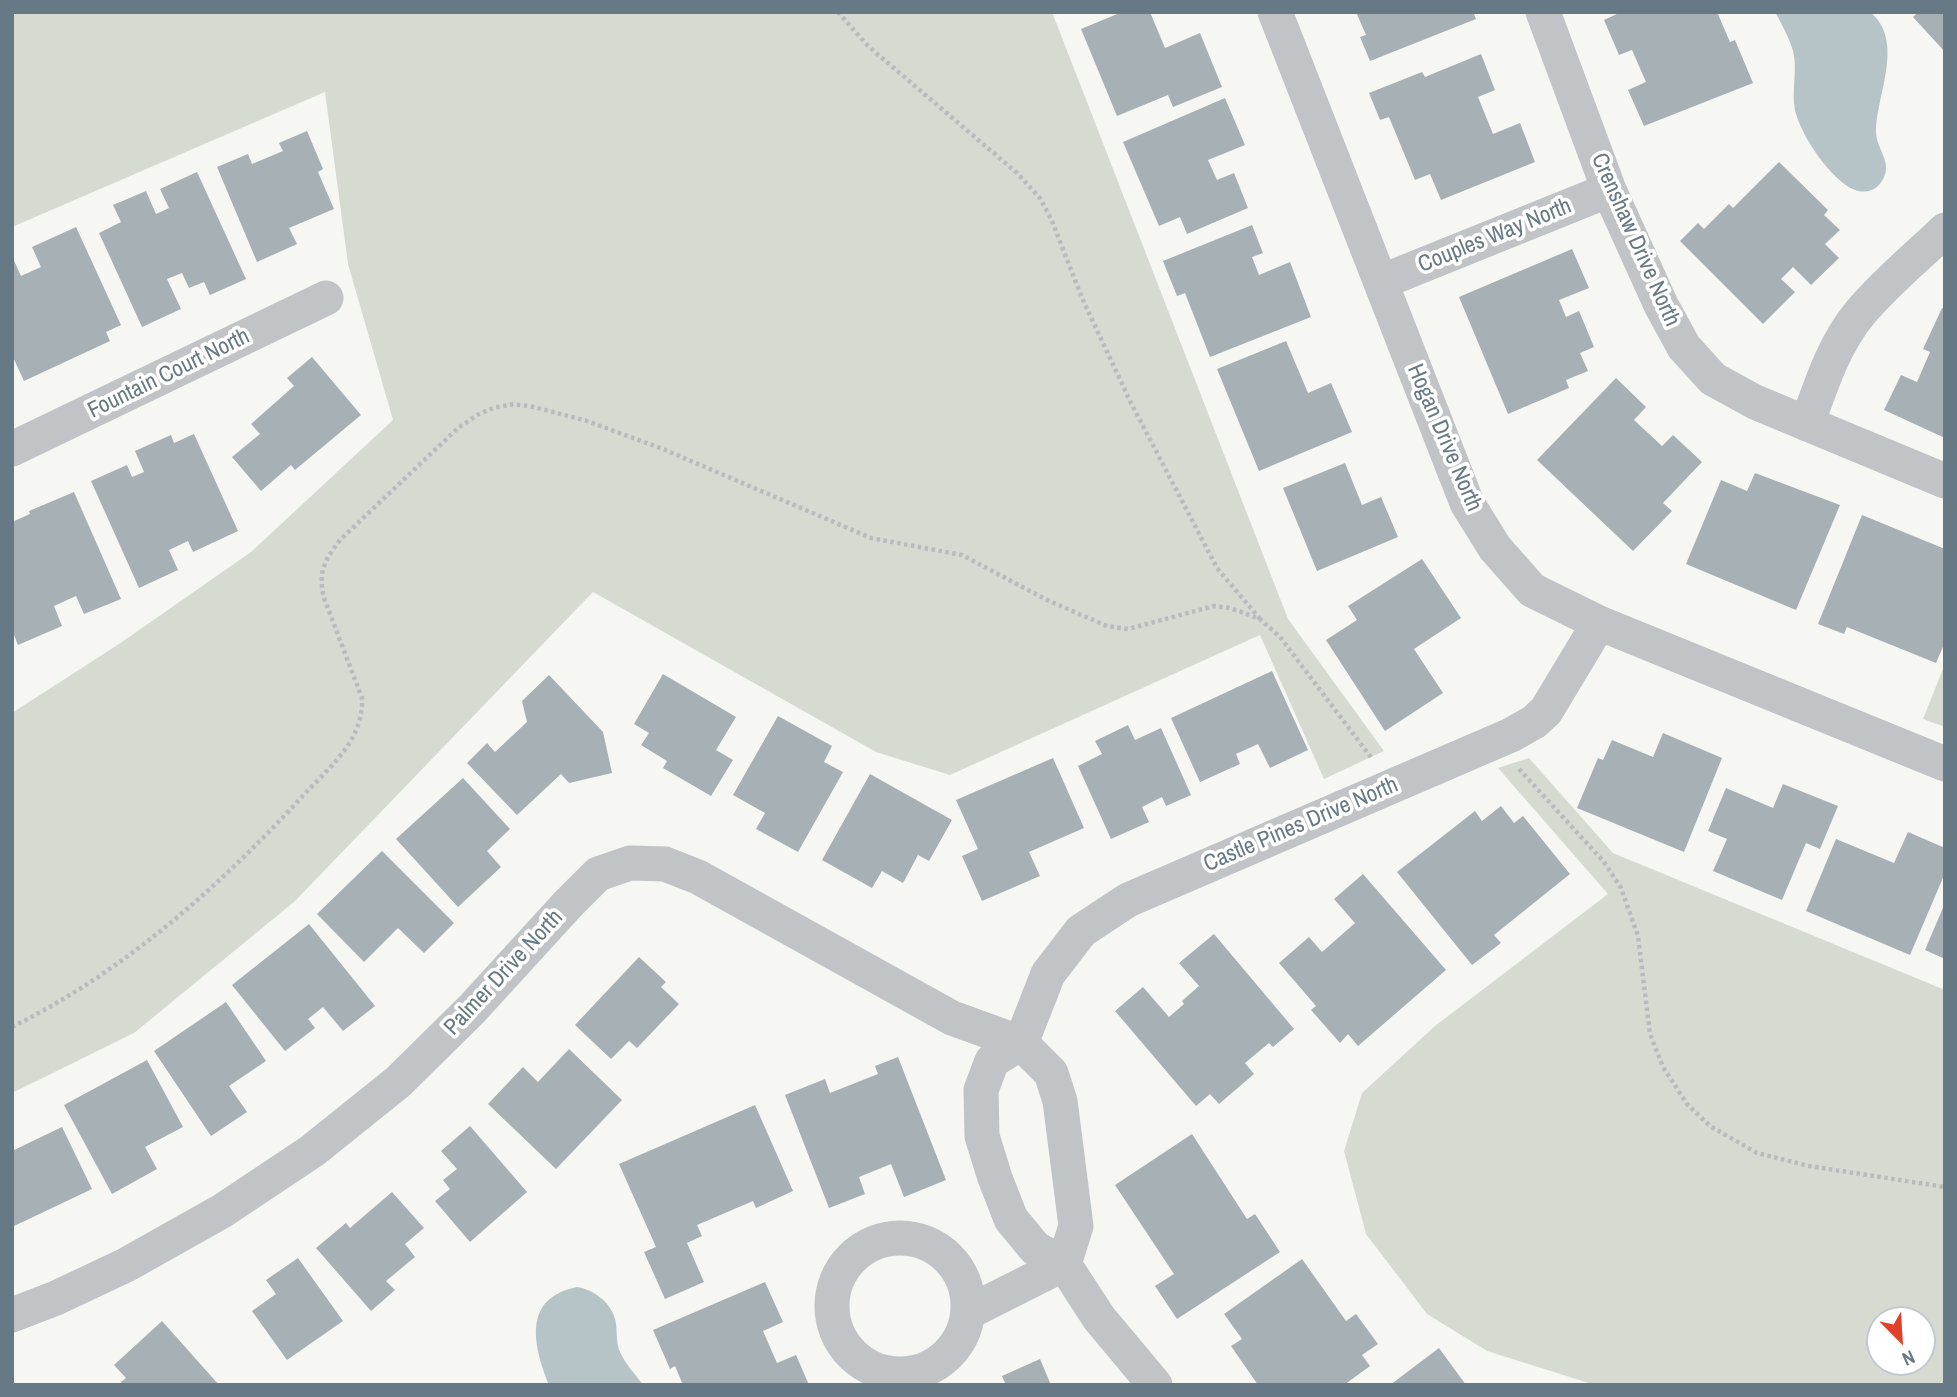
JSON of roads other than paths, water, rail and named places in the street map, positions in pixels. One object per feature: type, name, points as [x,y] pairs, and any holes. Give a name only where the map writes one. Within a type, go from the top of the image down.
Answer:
[{"type":"street","name":"Hogan Drive North","points":[[1275,12],[1467,503],[1495,548],[1532,590],[1600,623],[1945,764]]},
{"type":"street","name":"Crenshaw Drive North","points":[[1543,12],[1609,190],[1661,305],[1684,347],[1713,379],[1755,402],[1945,481]]},
{"type":"street","name":"Couples Way North","points":[[1381,282],[1609,190]]},
{"type":"street","points":[[1807,424],[1838,345],[1860,313],[1945,230]]},
{"type":"street","name":"Fountain Court North","points":[[12,449],[326,298]]},
{"type":"street","name":"Castle Pines Drive North","points":[[1021,1043],[1048,974],[1081,931],[1128,900],[1511,735],[1534,722],[1546,711],[1600,623]]},
{"type":"street","name":"Palmer Drive North","points":[[12,1315],[56,1298],[126,1265],[222,1211],[312,1151],[398,1082],[472,1009],[598,874],[630,863],[665,864],[698,877],[951,1018],[1021,1043]]},
{"type":"street","points":[[969,1312],[1064,1264],[1076,1226],[1060,1101],[1051,1073],[1021,1043],[992,1061],[981,1090],[982,1136],[1011,1219],[1035,1248],[1064,1264],[1099,1318],[1155,1385]]}]
